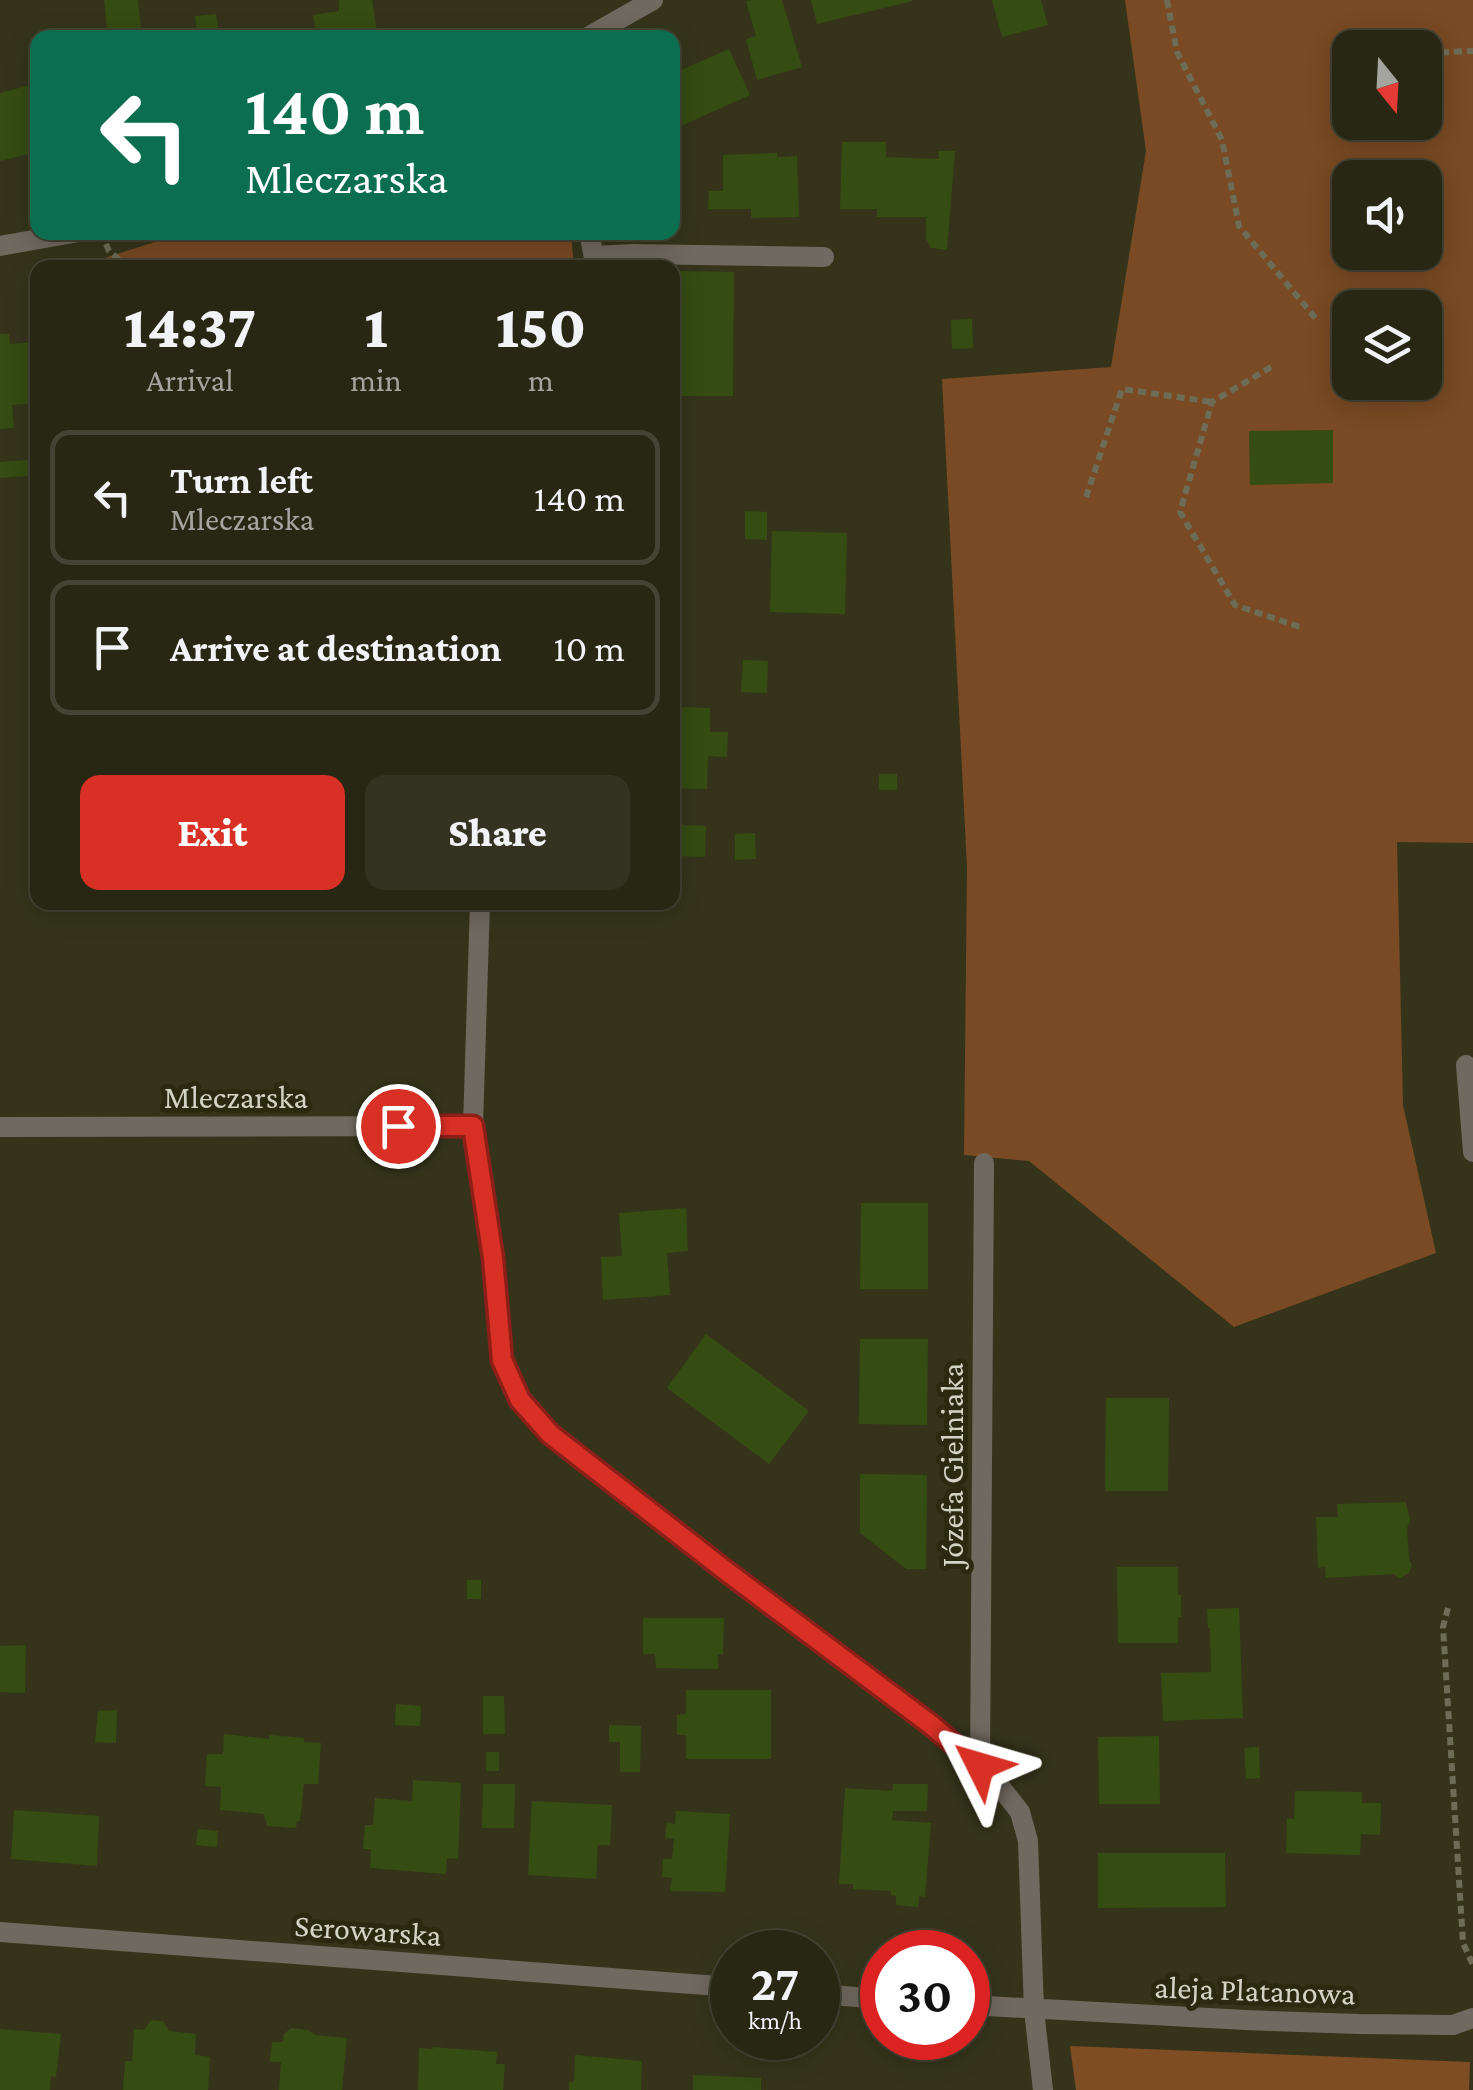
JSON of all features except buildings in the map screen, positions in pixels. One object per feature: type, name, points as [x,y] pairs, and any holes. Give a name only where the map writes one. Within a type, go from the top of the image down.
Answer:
[{"type":"street","points":[[600,30],[652,0]]},
{"type":"street","points":[[0,246],[34,240]]},
{"type":"street","points":[[604,260],[633,254],[824,257]]},
{"type":"street","points":[[480,910],[473,1126],[493,1258],[502,1360],[520,1400],[550,1434],[930,1724],[980,1766],[1020,1812],[1028,1841],[1034,2010],[1043,2090]]},
{"type":"street","points":[[1466,1065],[1473,1152]]},
{"type":"street","name":"Mleczarska","points":[[0,1127],[473,1126]]},
{"type":"street","name":"Józefa Gielniaka","points":[[980,1766],[984,1164]]},
{"type":"street","name":"Serowarska","points":[[0,1932],[710,1985]]},
{"type":"street","points":[[990,2007],[1034,2010]]},
{"type":"street","name":"aleja Platanowa","points":[[1034,2010],[1358,2024],[1453,2025],[1473,2018]]},
{"type":"path","points":[[1166,0],[1177,52],[1222,140],[1239,226],[1317,320]]},
{"type":"path","points":[[1442,52],[1473,51]]},
{"type":"path","points":[[104,240],[108,251],[119,260]]},
{"type":"path","points":[[1086,497],[1122,388],[1212,402],[1271,367]]},
{"type":"path","points":[[1212,402],[1180,512],[1235,605],[1303,628]]},
{"type":"path","points":[[1448,1608],[1444,1628],[1455,1834],[1463,1943],[1473,1965]]},
{"type":"shaded area","points":[[1125,0],[1473,0],[1473,843],[1397,842],[1403,1105],[1436,1253],[1234,1327],[1029,1161],[964,1155],[967,867],[942,379],[1111,367],[1146,151]]},
{"type":"shaded area","points":[[161,240],[572,240],[573,260],[98,260]]},
{"type":"shaded area","points":[[1070,2046],[1470,2062],[1469,2090],[1076,2090]]},
{"type":"route","points":[[398,1126],[473,1126],[493,1258],[502,1360],[520,1400],[550,1434],[980,1766]]}]
